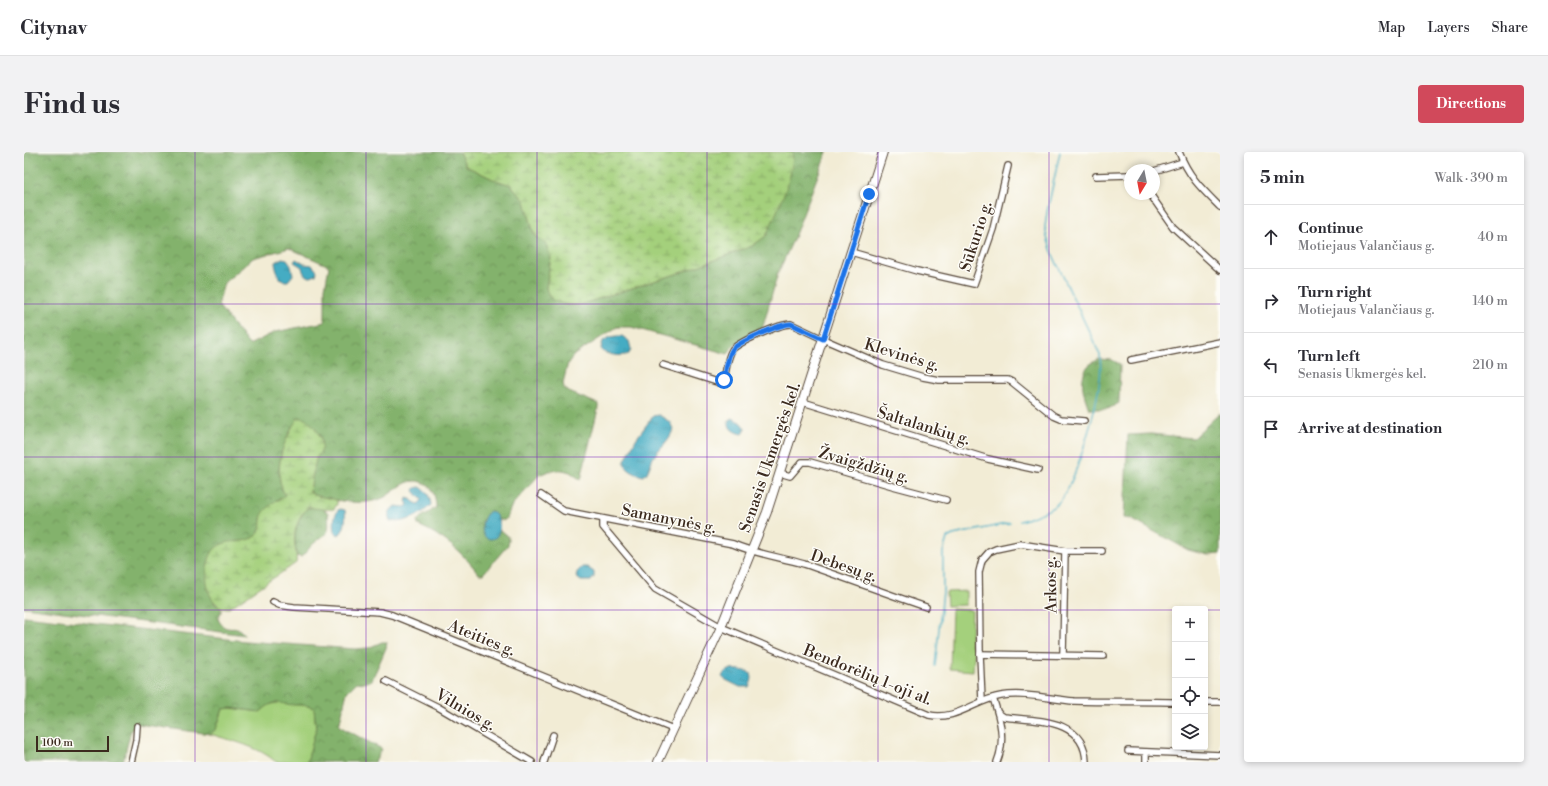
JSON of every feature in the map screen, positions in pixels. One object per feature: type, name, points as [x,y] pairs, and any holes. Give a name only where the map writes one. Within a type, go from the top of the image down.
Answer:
[{"type":"main road","name":"Senasis Ukmergės kel.","points":[[658,762],[721,627],[752,552],[780,473],[883,152]]},
{"type":"street","points":[[1179,152],[1192,178],[1220,207]]},
{"type":"street","points":[[1160,169],[1183,162]]},
{"type":"street","name":"Sūkurio g.","points":[[851,252],[974,284],[993,229],[1008,166]]},
{"type":"street","points":[[1096,176],[1124,175]]},
{"type":"street","points":[[1154,200],[1173,227],[1220,270]]},
{"type":"street","name":"Klevinės g.","points":[[663,365],[720,383],[724,380],[733,349],[739,344],[769,330],[786,324],[791,324],[883,365],[923,377],[944,380],[1008,380],[1054,416],[1084,421]]},
{"type":"street","points":[[1131,360],[1220,342]]},
{"type":"street","name":"Šaltalankių g.","points":[[803,402],[988,459],[1038,470]]},
{"type":"street","name":"Žvaigždžių g.","points":[[780,473],[790,476],[802,462],[810,462],[946,500]]},
{"type":"street","name":"Samanynės g.","points":[[541,495],[564,511],[733,544],[752,552]]},
{"type":"street","name":"Samanynės g.","points":[[603,519],[603,527],[655,589],[721,627]]},
{"type":"street","name":"Arkos g.","points":[[982,701],[979,572],[980,564],[986,555],[996,549],[1020,544],[1065,551],[1063,655]]},
{"type":"street","points":[[1065,551],[1102,552]]},
{"type":"street","name":"Debesų g.","points":[[752,552],[769,554],[802,564],[926,607]]},
{"type":"street","name":"Ateities g.","points":[[273,602],[279,605],[294,607],[380,612],[392,615],[673,729]]},
{"type":"street","name":"Bendorėlių 1-oji al.","points":[[721,627],[929,715],[950,715],[982,701],[1013,695],[1074,700],[1172,702]]},
{"type":"street","points":[[980,654],[1103,656]]},
{"type":"street","name":"Vilnios g.","points":[[386,681],[438,707],[532,762]]},
{"type":"street","points":[[993,698],[1002,730],[997,762]]},
{"type":"street","points":[[1208,702],[1220,702]]},
{"type":"street","points":[[998,714],[1004,717],[1057,724],[1066,727],[1078,738],[1084,748],[1086,762]]},
{"type":"street","points":[[131,762],[136,740],[137,726]]},
{"type":"street","points":[[544,762],[553,735]]},
{"type":"street","points":[[1128,751],[1220,755]]},
{"type":"street","points":[[1146,752],[1146,762]]},
{"type":"green space","points":[[24,152],[459,152],[466,166],[493,179],[511,185],[525,201],[534,234],[546,244],[551,258],[546,288],[566,305],[579,305],[679,273],[752,246],[766,236],[793,160],[792,152],[827,152],[793,240],[778,273],[762,330],[732,347],[728,354],[631,327],[617,327],[574,355],[568,363],[563,383],[564,388],[569,392],[598,404],[581,480],[570,472],[563,470],[549,471],[539,475],[512,505],[505,520],[499,520],[492,511],[490,511],[482,521],[483,533],[498,534],[499,530],[509,537],[509,542],[483,574],[479,574],[452,545],[436,534],[418,525],[417,522],[423,516],[436,507],[435,497],[431,489],[425,483],[415,481],[406,483],[383,498],[366,502],[348,502],[313,495],[310,490],[316,457],[321,452],[292,427],[282,452],[279,470],[282,487],[286,495],[283,498],[276,500],[261,518],[259,532],[254,537],[241,542],[220,545],[214,603],[221,608],[218,619],[224,627],[238,628],[245,635],[24,607]],"holes":[[[289,248],[329,266],[325,288],[325,322],[275,332],[249,345],[218,305],[224,283],[253,258]]]},
{"type":"green space","points":[[459,152],[792,152],[792,161],[788,183],[766,236],[752,246],[679,273],[575,305],[560,303],[549,297],[546,288],[551,258],[546,244],[534,234],[525,201],[511,185],[493,179],[466,166]]},
{"type":"green space","points":[[1099,359],[1112,360],[1120,364],[1119,403],[1108,409],[1089,409],[1083,388],[1083,377],[1088,366]]},
{"type":"green space","points":[[1220,413],[1220,554],[1208,555],[1188,550],[1131,519],[1124,518],[1128,435],[1151,434],[1193,438]]},
{"type":"green space","points":[[298,418],[307,420],[315,428],[322,444],[322,449],[315,464],[310,491],[313,495],[337,500],[337,504],[334,509],[327,510],[307,508],[298,522],[295,531],[296,563],[229,608],[220,606],[210,595],[208,589],[207,568],[211,554],[215,549],[224,543],[248,540],[256,536],[260,531],[261,518],[264,512],[275,501],[285,495],[281,486],[279,466],[284,446]]},
{"type":"green space","points":[[316,507],[323,509],[328,513],[329,526],[327,533],[312,545],[301,557],[297,556],[295,536],[299,519],[307,508]]},
{"type":"green space","points":[[966,591],[966,605],[947,606],[946,592]]},
{"type":"green space","points":[[952,609],[972,610],[971,645],[975,645],[973,671],[950,669]]},
{"type":"green space","points":[[24,616],[245,641],[355,649],[368,648],[382,642],[387,642],[386,648],[372,680],[365,683],[357,682],[347,692],[339,726],[382,749],[375,762],[307,762],[316,729],[314,708],[304,705],[273,703],[260,712],[231,708],[223,709],[216,729],[210,734],[138,724],[131,730],[123,762],[24,762]]},
{"type":"green space","points":[[280,702],[314,708],[316,729],[307,762],[276,762],[269,756],[253,748],[210,734],[216,729],[223,709],[231,708],[260,712],[268,705]]},
{"type":"water","points":[[282,258],[287,259],[292,269],[293,275],[288,281],[281,280],[276,269],[275,262]]},
{"type":"water","points":[[296,259],[304,264],[312,265],[317,271],[316,275],[309,277],[306,275],[302,267],[294,262]]},
{"type":"water","points":[[622,336],[629,341],[631,349],[629,354],[615,355],[602,351],[601,348],[603,341],[610,337]]},
{"type":"water","points":[[659,415],[670,422],[673,429],[672,433],[653,458],[646,474],[644,476],[638,475],[629,470],[624,463],[636,439],[653,416]]},
{"type":"water","points":[[731,418],[740,422],[745,428],[744,433],[737,433],[731,429],[728,422]]},
{"type":"water","points":[[420,487],[428,495],[431,505],[422,513],[412,518],[395,522],[390,521],[390,511],[395,506],[405,507],[408,505],[406,501],[407,498],[418,504],[422,500],[414,491],[415,488]]},
{"type":"water","points":[[339,509],[345,510],[345,523],[339,535],[335,533],[334,523],[337,511]]},
{"type":"water","points":[[490,511],[494,513],[499,521],[499,531],[494,538],[490,539],[486,538],[484,535],[482,526],[485,517]]},
{"type":"water","points":[[582,567],[587,567],[594,572],[594,577],[591,581],[581,581],[576,577],[577,572]]},
{"type":"water","points":[[731,669],[750,673],[752,676],[752,681],[749,687],[740,687],[722,677],[724,673]]},
{"type":"waterway","points":[[1020,521],[1048,510],[1056,505],[1063,497],[1077,467],[1089,431],[1100,378],[1100,355],[1053,255],[1045,227],[1060,152]]},
{"type":"waterway","points":[[935,666],[943,591],[943,552],[947,538],[953,535],[1010,523]]},
{"type":"route","points":[[724,380],[733,349],[739,344],[769,330],[788,323],[794,324],[823,339],[869,194]]}]
